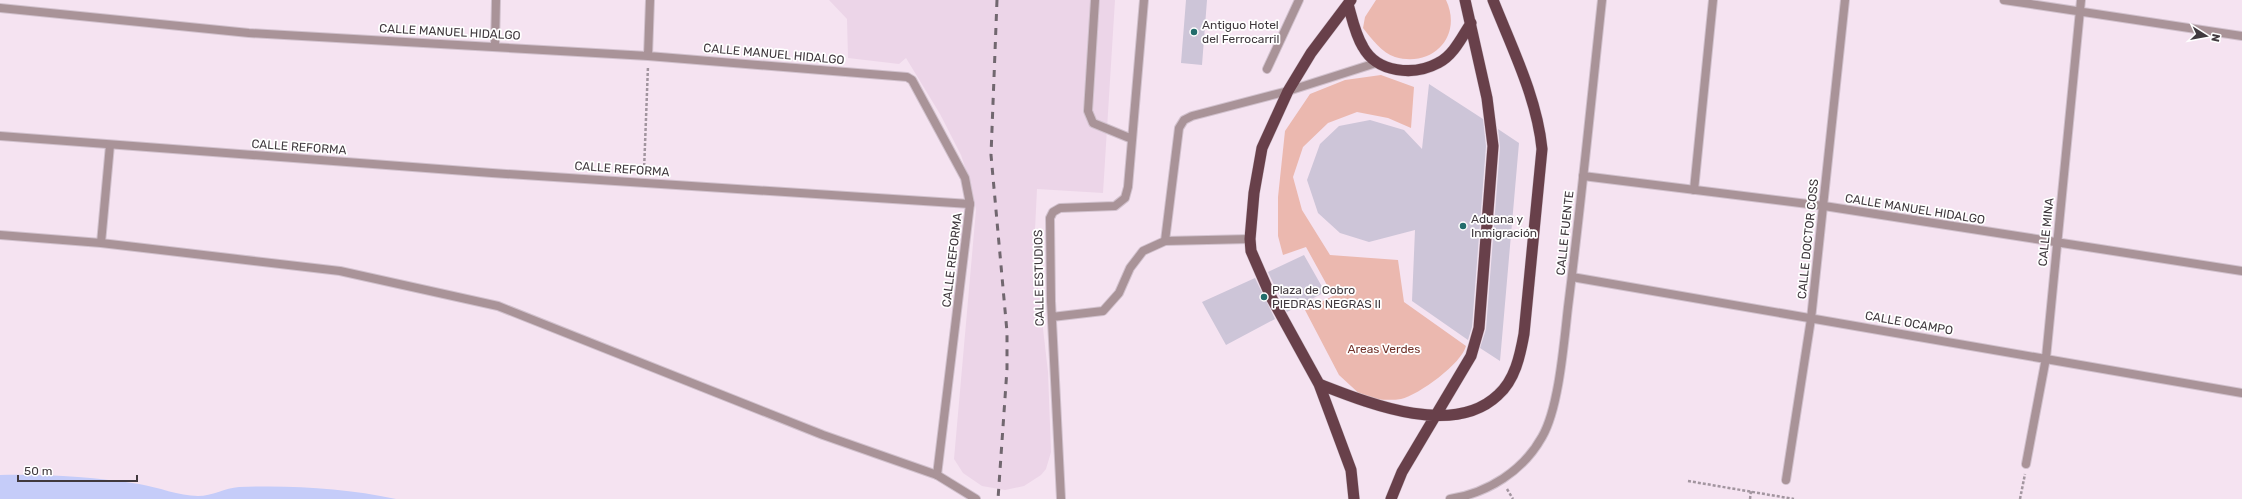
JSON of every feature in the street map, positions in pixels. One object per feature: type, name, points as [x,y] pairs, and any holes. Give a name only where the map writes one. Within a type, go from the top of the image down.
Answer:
[{"type":"highway","points":[[1391,499],[1402,472],[1435,415],[1461,376],[1471,356],[1479,328],[1493,146],[1487,98],[1465,0]]},
{"type":"highway","points":[[1319,384],[1381,407],[1401,412],[1435,415],[1473,411],[1499,394],[1511,378],[1519,359],[1524,334],[1542,149],[1540,125],[1493,0]]},
{"type":"highway","points":[[1347,1],[1363,48],[1376,63],[1392,69],[1416,71],[1439,63],[1456,46],[1471,23]]},
{"type":"highway","points":[[1347,1],[1311,53],[1288,91],[1262,148],[1254,193],[1250,239],[1251,251],[1270,297],[1319,384],[1351,470],[1354,499]]},
{"type":"street","points":[[495,46],[496,0]]},
{"type":"street","points":[[648,56],[650,0]]},
{"type":"street","points":[[1095,0],[1088,111],[1094,123],[1132,139]]},
{"type":"street","name":"CALLE ESTUDIOS","points":[[1060,499],[1052,317],[1050,218],[1053,212],[1060,208],[1115,206],[1125,198],[1128,187],[1144,0]]},
{"type":"street","points":[[1267,69],[1299,0]]},
{"type":"street","name":"CALLE FUENTE","points":[[1450,499],[1465,497],[1503,480],[1526,461],[1543,436],[1554,400],[1572,278],[1602,0]]},
{"type":"street","points":[[1694,190],[1713,0]]},
{"type":"street","name":"CALLE DOCTOR COSS","points":[[1786,480],[1811,319],[1845,0]]},
{"type":"street","points":[[2004,0],[2080,10],[2242,36]]},
{"type":"street","name":"CALLE MINA","points":[[2026,464],[2046,358],[2081,0]]},
{"type":"street","name":"CALLE MANUEL HIDALGO","points":[[0,8],[249,33],[648,56],[899,76],[912,80],[965,178],[970,204]]},
{"type":"street","points":[[1165,241],[1178,128],[1184,120],[1192,116],[1288,91],[1376,63]]},
{"type":"street","name":"CALLE REFORMA","points":[[0,136],[644,183],[970,204],[937,475]]},
{"type":"street","points":[[101,243],[110,145]]},
{"type":"street","name":"CALLE MANUEL HIDALGO","points":[[1583,176],[1824,206],[2057,244],[2242,271]]},
{"type":"street","points":[[0,235],[101,243],[340,271],[498,306],[823,435],[937,475],[976,499]]},
{"type":"street","points":[[1052,317],[1103,311],[1119,293],[1130,268],[1143,251],[1165,241],[1250,239]]},
{"type":"street","name":"CALLE OCAMPO","points":[[1572,278],[2046,358],[2242,393]]},
{"type":"path","points":[[644,183],[648,56]]},
{"type":"path","points":[[2020,499],[2026,464]]},
{"type":"path","points":[[1688,481],[1794,499]]},
{"type":"path","points":[[1750,499],[1751,491]]},
{"type":"shaded area","points":[[829,0],[1115,0],[1103,193],[1037,189],[1034,250],[1048,372],[1051,452],[1046,469],[1041,475],[1024,486],[1005,490],[982,486],[963,473],[954,459],[976,210],[971,185],[961,155],[940,114],[906,58],[899,64],[848,58],[847,19]]},
{"type":"green space","points":[[1376,0],[1446,0],[1450,13],[1451,26],[1447,37],[1441,46],[1432,53],[1421,58],[1409,59],[1390,55],[1377,45],[1363,28],[1365,17]]},
{"type":"green space","name":"Areas Verdes","points":[[1381,75],[1414,87],[1411,128],[1388,118],[1357,112],[1328,123],[1303,147],[1293,177],[1302,210],[1330,255],[1398,260],[1404,302],[1466,346],[1457,361],[1439,377],[1409,396],[1392,400],[1364,398],[1339,375],[1305,310],[1333,296],[1306,247],[1283,255],[1278,236],[1278,197],[1285,131],[1310,94],[1345,80]]},
{"type":"water","points":[[0,475],[35,475],[87,478],[139,484],[191,496],[203,496],[239,487],[279,486],[357,492],[396,499],[0,499]]},
{"type":"building","name":"Antiguo Hotel del Ferrocarril","points":[[1186,0],[1207,0],[1202,65],[1181,63]]},
{"type":"building","name":"Aduana y Inmigración","points":[[1429,84],[1483,119],[1486,146],[1472,327],[1468,340],[1412,301],[1415,230],[1369,242],[1340,233],[1318,213],[1307,180],[1320,144],[1339,126],[1370,120],[1404,130],[1422,149]]},
{"type":"building","points":[[1498,129],[1519,143],[1500,361],[1480,348],[1486,329],[1500,147]]},
{"type":"building","points":[[1304,255],[1325,292],[1287,312],[1268,272]]},
{"type":"building","points":[[1255,278],[1275,319],[1226,345],[1202,302]]},
{"type":"railway","points":[[997,0],[991,155],[1007,332],[1007,369],[998,499]]},
{"type":"place","name":"Antiguo Hotel del Ferrocarril","points":[[1194,32]]},
{"type":"place","name":"Aduana y Inmigración","points":[[1463,226]]},
{"type":"place","name":"Plaza de Cobro PIEDRAS NEGRAS II","points":[[1264,297]]}]
